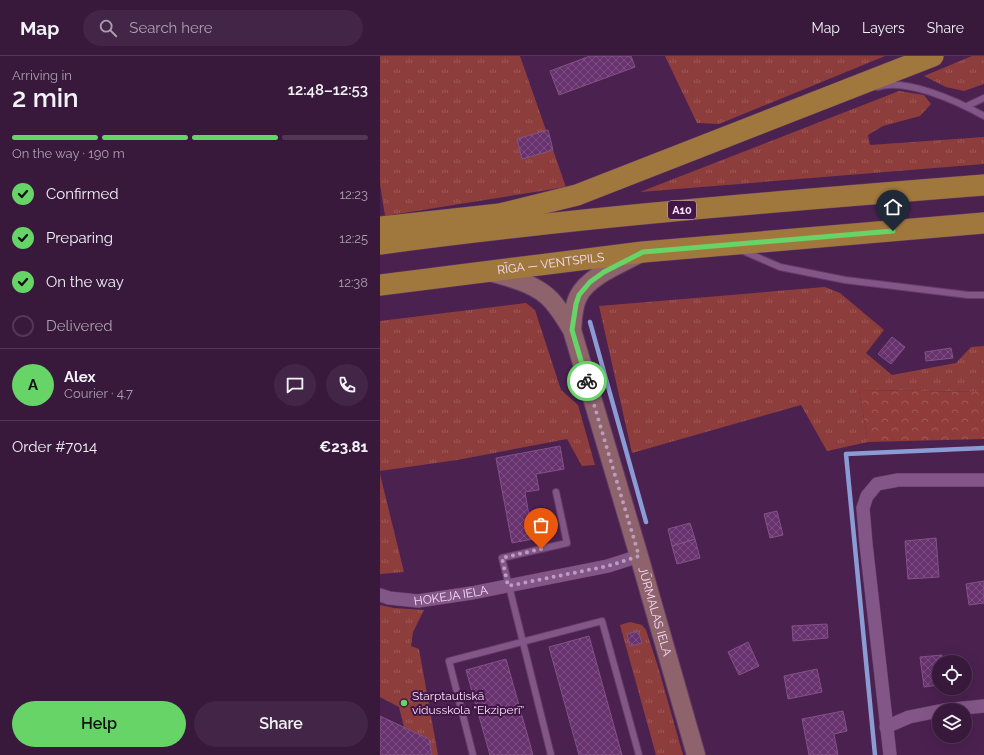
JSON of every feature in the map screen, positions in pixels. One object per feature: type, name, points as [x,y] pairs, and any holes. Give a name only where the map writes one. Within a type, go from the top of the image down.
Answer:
[{"type":"highway","points":[[380,227],[500,214],[577,195],[933,56]]},
{"type":"highway","name":"A10","points":[[380,244],[461,233],[696,208],[984,185]]},
{"type":"highway","name":"RĪGA — VENTSPILS","points":[[380,285],[643,252],[984,223]]},
{"type":"main road","points":[[572,330],[579,295],[590,282],[604,272],[643,252]]},
{"type":"main road","points":[[489,272],[522,282],[538,289],[552,300],[572,330]]},
{"type":"main road","name":"JŪRMALAS IELA","points":[[572,330],[696,755]]},
{"type":"street","points":[[890,755],[863,508],[867,496],[877,484],[898,480],[984,480]]},
{"type":"street","name":"HOKEJA IELA","points":[[380,595],[389,598],[418,601],[508,586],[608,566],[639,556]]},
{"type":"street","points":[[972,707],[984,706]]},
{"type":"street","points":[[886,727],[909,717],[932,712]]},
{"type":"lane","points":[[875,88],[882,86],[909,86],[967,106],[984,116]]},
{"type":"lane","points":[[967,106],[984,98]]},
{"type":"lane","points":[[796,110],[821,108]]},
{"type":"lane","points":[[728,245],[780,267],[845,280],[968,295],[984,295]]},
{"type":"lane","points":[[551,755],[502,558],[567,543],[556,492]]},
{"type":"lane","points":[[474,755],[449,661],[602,621],[639,755]]},
{"type":"green space","points":[[380,56],[520,56],[566,187],[385,216],[380,184]]},
{"type":"green space","points":[[665,56],[885,56],[719,124],[697,123]]},
{"type":"green space","points":[[972,56],[984,56],[984,84],[964,91],[946,87],[924,76]]},
{"type":"green space","points":[[899,91],[924,95],[931,104],[920,116],[883,126],[868,135],[870,145],[984,137],[984,164],[640,192]]},
{"type":"green space","points":[[825,287],[840,293],[884,330],[866,353],[892,375],[956,363],[971,347],[984,346],[984,392],[859,390],[868,442],[827,451],[801,405],[632,453],[599,306]]},
{"type":"green space","points":[[526,303],[535,310],[561,390],[578,405],[595,465],[582,466],[567,439],[457,460],[380,471],[380,321]]},
{"type":"green space","points":[[859,390],[984,392],[984,439],[868,442]]},
{"type":"green space","points":[[380,474],[404,572],[380,574]]},
{"type":"green space","name":"Starptautiskā vidusskola “Ekziperī”","points":[[380,605],[394,608],[424,610],[413,632],[411,646],[419,649],[438,755],[432,755],[429,739],[404,727],[399,707],[380,697]]},
{"type":"green space","points":[[630,622],[642,625],[646,630],[683,755],[656,755],[620,625]]},
{"type":"building","points":[[590,56],[631,56],[635,67],[559,95],[550,71]]},
{"type":"building","points":[[548,130],[553,150],[522,159],[517,139]]},
{"type":"building","points":[[892,337],[905,347],[891,364],[878,354]]},
{"type":"building","points":[[951,348],[953,358],[926,361],[925,352]]},
{"type":"building","points":[[560,446],[564,469],[536,474],[539,490],[525,492],[533,539],[512,543],[496,458]]},
{"type":"building","points":[[777,511],[783,535],[770,538],[764,514]]},
{"type":"building","points":[[690,523],[695,539],[672,546],[668,529]]},
{"type":"building","points":[[936,538],[939,577],[908,579],[905,541]]},
{"type":"building","points":[[695,539],[700,558],[677,564],[672,546]]},
{"type":"building","points":[[984,581],[984,603],[969,605],[966,584]]},
{"type":"building","points":[[827,624],[828,638],[793,641],[792,626]]},
{"type":"building","points":[[638,631],[642,643],[630,646],[627,634]]},
{"type":"building","points":[[589,636],[622,755],[579,755],[549,647]]},
{"type":"building","points":[[748,642],[759,666],[739,675],[728,652]]},
{"type":"building","points":[[932,656],[932,686],[924,687],[920,657]]},
{"type":"building","points":[[506,659],[533,755],[490,755],[466,670]]},
{"type":"building","points":[[817,669],[822,692],[788,699],[784,676]]},
{"type":"building","points":[[843,711],[847,731],[834,734],[838,755],[809,755],[802,719]]},
{"type":"building","points":[[380,716],[429,739],[432,755],[380,755]]},
{"type":"waterway","points":[[590,322],[646,522]]},
{"type":"waterway","points":[[875,755],[846,454],[984,448]]},
{"type":"way so far","points":[[541,549],[502,558],[508,586],[608,566],[639,556],[587,381]]},
{"type":"place","name":"Starptautiskā vidusskola “Ekziperī”","points":[[404,703]]},
{"type":"route","points":[[587,381],[572,330],[579,295],[590,282],[604,272],[643,252],[893,231]]}]
